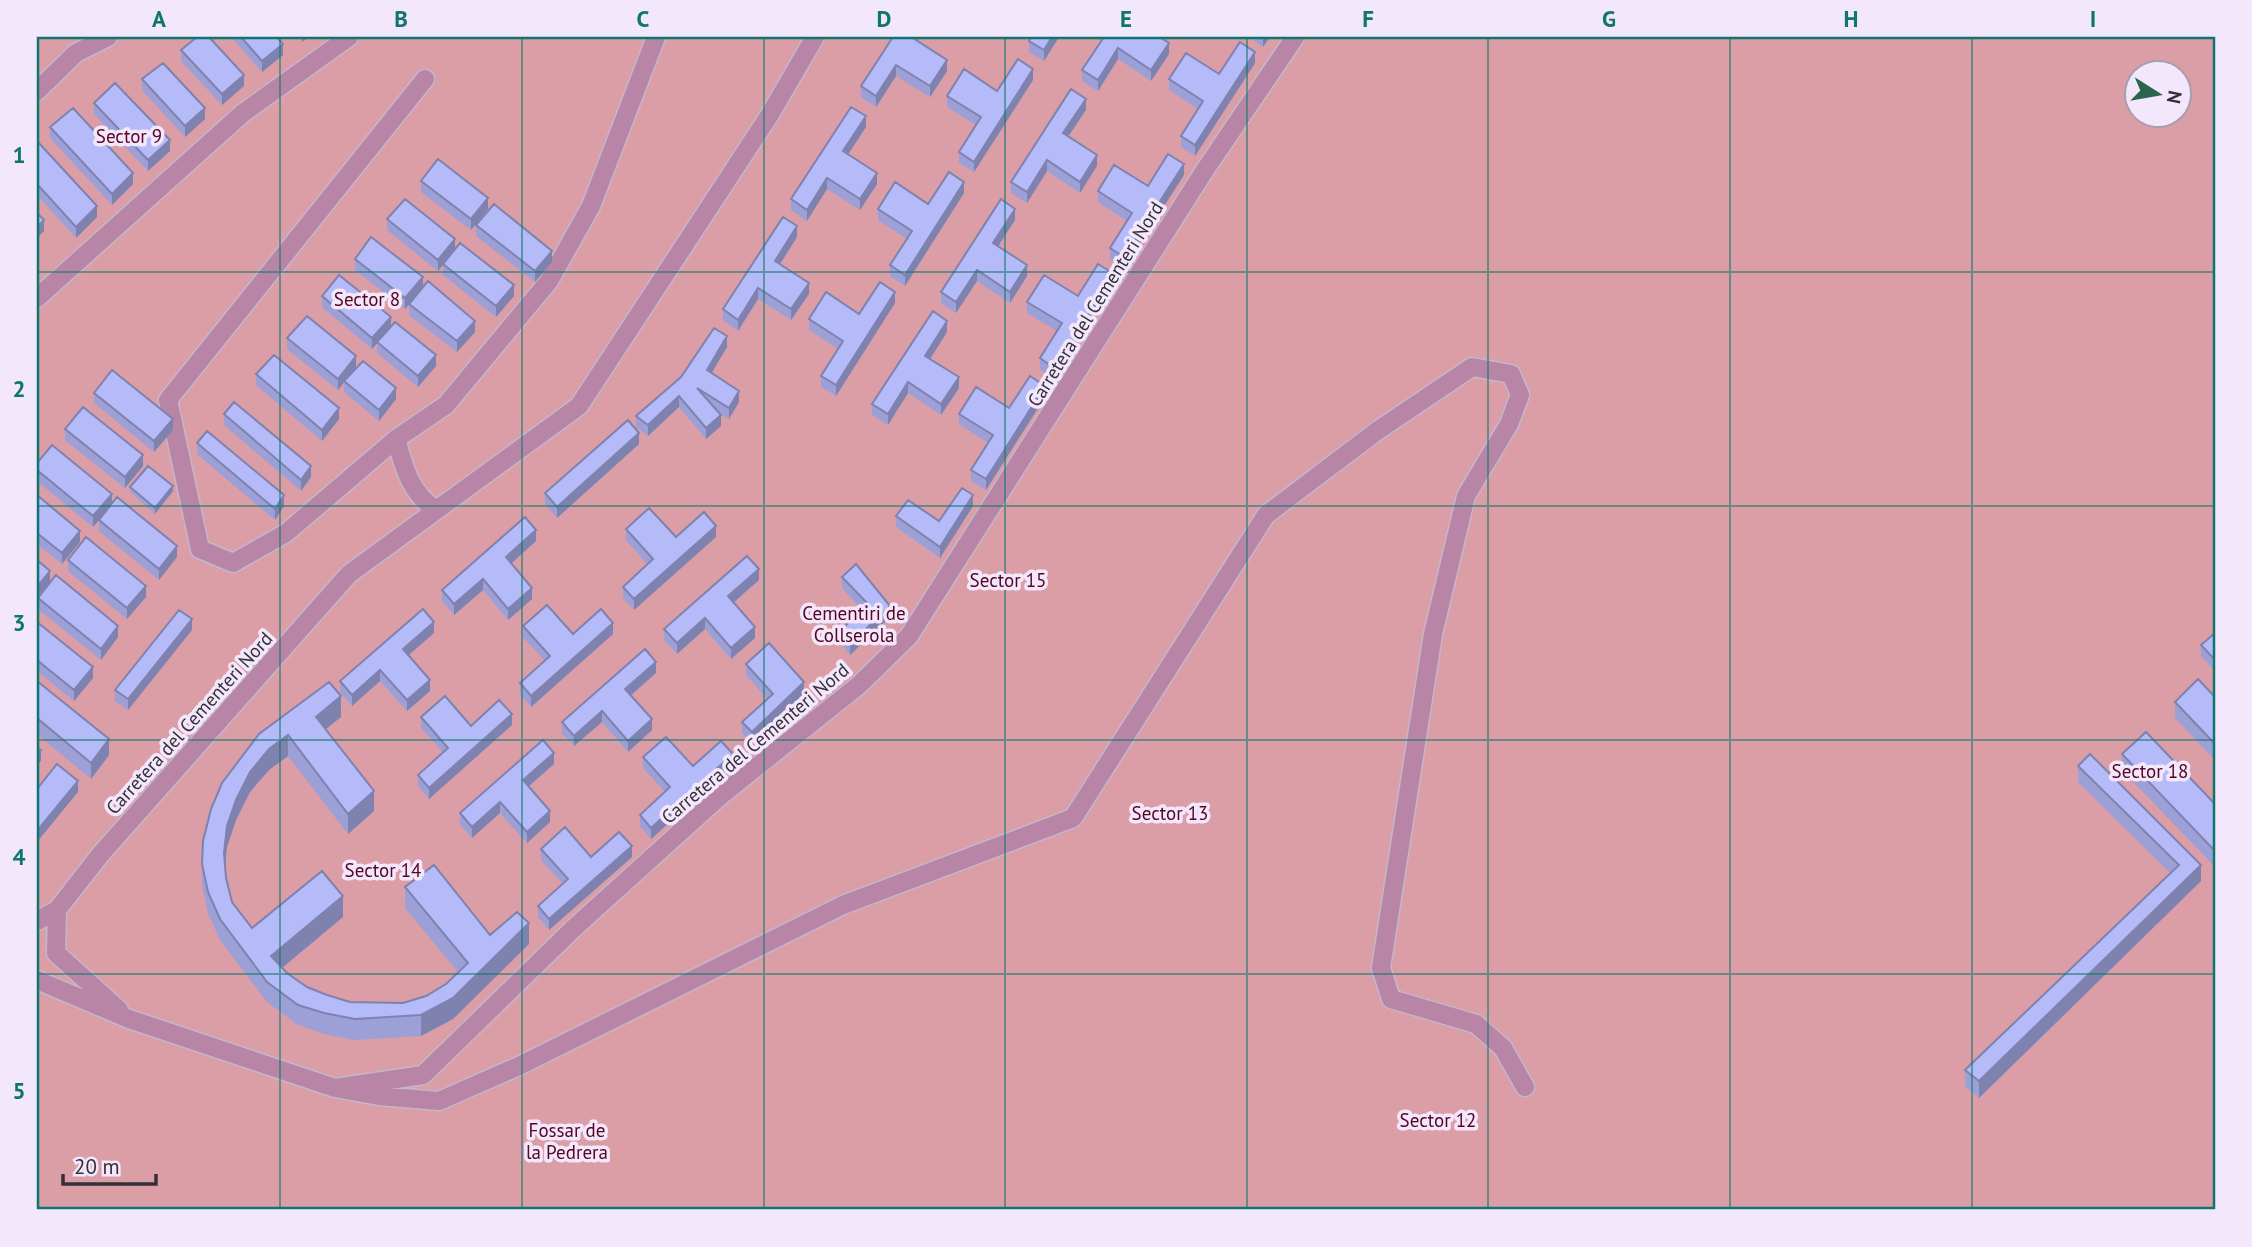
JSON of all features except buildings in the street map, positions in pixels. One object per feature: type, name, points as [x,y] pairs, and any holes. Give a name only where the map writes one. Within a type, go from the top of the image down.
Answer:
[{"type":"street","points":[[37,91],[76,53],[108,37]]},
{"type":"street","points":[[37,298],[243,113],[349,37]]},
{"type":"street","points":[[425,79],[168,400],[200,549],[233,563],[286,533],[396,439],[446,405],[549,281],[591,206],[656,37]]},
{"type":"street","name":"Carretera del Cementeri Nord","points":[[37,921],[57,910],[100,855],[349,574],[579,406],[769,116],[815,37]]},
{"type":"street","name":"Carretera del Cementeri Nord","points":[[37,980],[129,1019],[335,1088],[423,1075],[574,928],[699,816],[859,685],[909,636],[1203,173],[1295,37]]},
{"type":"street","points":[[335,1088],[379,1096],[439,1101],[521,1065],[844,905],[1073,818],[1266,514],[1377,431],[1472,367],[1511,374],[1520,395],[1509,424],[1466,496],[1433,634],[1381,968],[1391,999],[1476,1024],[1503,1048],[1525,1087]]},
{"type":"street","points":[[396,439],[405,471],[423,501],[436,510]]},
{"type":"street","name":"Carretera del Cementeri Nord","points":[[57,910],[56,953],[129,1019]]},
{"type":"green space","name":"Cementiri de Collserola","points":[[37,37],[2215,37],[2215,1210],[37,1210]]},
{"type":"park label","name":"Sector 9","points":[[129,136]]},
{"type":"park label","name":"Sector 8","points":[[367,299]]},
{"type":"park label","name":"Sector 15","points":[[1008,580]]},
{"type":"park label","name":"Sector 18","points":[[2150,771]]},
{"type":"park label","name":"Sector 13","points":[[1170,813]]},
{"type":"park label","name":"Sector 14","points":[[383,870]]},
{"type":"park label","name":"Sector 12","points":[[1438,1120]]},
{"type":"park label","name":"Fossar de la Pedrera","points":[[567,1141]]}]
